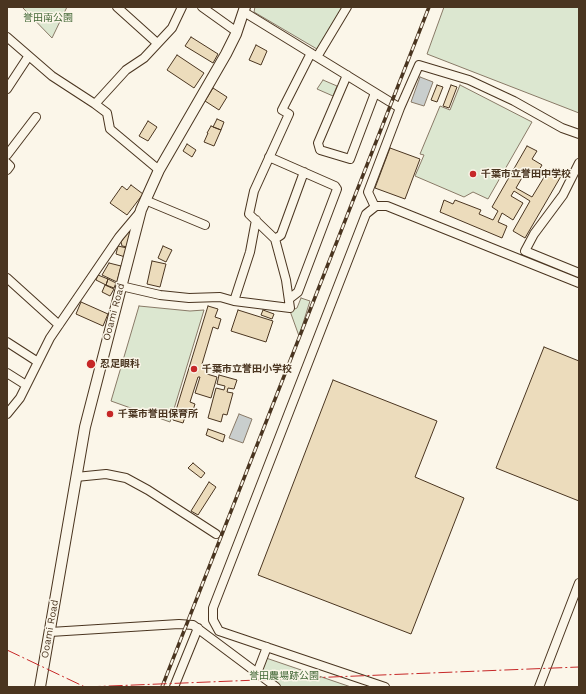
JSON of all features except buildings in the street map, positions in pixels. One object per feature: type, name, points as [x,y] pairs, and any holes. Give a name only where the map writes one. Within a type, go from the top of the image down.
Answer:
[{"type":"main road","name":"Ooami Road","points":[[40,687],[89,407],[143,205],[159,170],[226,54],[237,32],[245,10]]},
{"type":"street","points":[[117,7],[157,43]]},
{"type":"street","points":[[94,104],[126,70],[144,58],[172,28],[182,7]]},
{"type":"street","points":[[202,7],[237,32]]},
{"type":"street","points":[[121,286],[160,295],[189,298],[220,297],[234,301],[290,308],[286,280],[275,239],[249,214],[254,191],[289,114],[282,110],[314,55],[347,7]]},
{"type":"street","points":[[245,10],[400,108]]},
{"type":"street","points":[[7,37],[28,57],[52,76],[107,113],[110,129],[159,170]]},
{"type":"street","points":[[7,89],[28,57]]},
{"type":"street","points":[[375,207],[368,192],[400,108],[419,65],[469,80],[514,101],[562,128],[579,134]]},
{"type":"street","points":[[347,75],[318,143],[320,150],[350,159],[375,93]]},
{"type":"street","points":[[7,155],[36,117]]},
{"type":"street","points":[[269,157],[335,186],[337,189],[298,292],[289,299]]},
{"type":"street","points":[[7,163],[10,166],[7,170]]},
{"type":"street","points":[[579,164],[563,195],[534,234],[525,251],[579,273]]},
{"type":"street","points":[[275,239],[281,235],[304,172]]},
{"type":"street","points":[[7,414],[20,398],[59,325],[119,237],[143,205],[205,225]]},
{"type":"street","points":[[385,687],[219,631],[213,620],[213,608],[366,214],[375,207],[387,206],[579,283]]},
{"type":"street","points":[[234,301],[250,252],[256,220]]},
{"type":"street","points":[[7,278],[59,325]]},
{"type":"street","points":[[7,342],[38,362]]},
{"type":"street","points":[[7,373],[26,385]]},
{"type":"street","points":[[76,477],[106,474],[126,478],[148,490],[216,534]]},
{"type":"street","points":[[539,687],[579,583]]},
{"type":"street","points":[[50,632],[180,624],[192,625],[276,687]]},
{"type":"street","points":[[174,687],[198,628]]},
{"type":"street","points":[[257,673],[267,647]]},
{"type":"green space","name":"誉田南公園","points":[[22,7],[67,7],[52,38]]},
{"type":"green space","points":[[255,7],[344,7],[322,52],[254,12]]},
{"type":"green space","points":[[444,7],[579,7],[579,113],[427,54]]},
{"type":"green space","points":[[323,80],[337,86],[333,96],[317,89]]},
{"type":"green space","points":[[460,85],[532,122],[488,199],[473,192],[464,197],[415,176],[424,155],[420,154],[440,106],[450,110]]},
{"type":"green space","points":[[301,298],[310,301],[299,336],[290,311],[297,308]]},
{"type":"green space","points":[[139,306],[190,311],[204,310],[170,422],[111,401]]},
{"type":"green space","name":"誉田農場跡公園","points":[[266,658],[351,687],[280,687],[261,671]]},
{"type":"shaded area","points":[[420,77],[433,82],[424,106],[411,102]]},
{"type":"shaded area","points":[[239,414],[252,419],[243,443],[229,438]]},
{"type":"railway","points":[[162,687],[429,7]]},
{"type":"power","points":[[7,650],[85,687],[579,667]]},
{"type":"place","name":"千葉市立誉田中学校","points":[[473,174]]},
{"type":"place","name":"忍足眼科","points":[[91,364]]},
{"type":"place","name":"千葉市立誉田小学校","points":[[194,369]]},
{"type":"place","name":"千葉市誉田保育所","points":[[110,414]]}]
